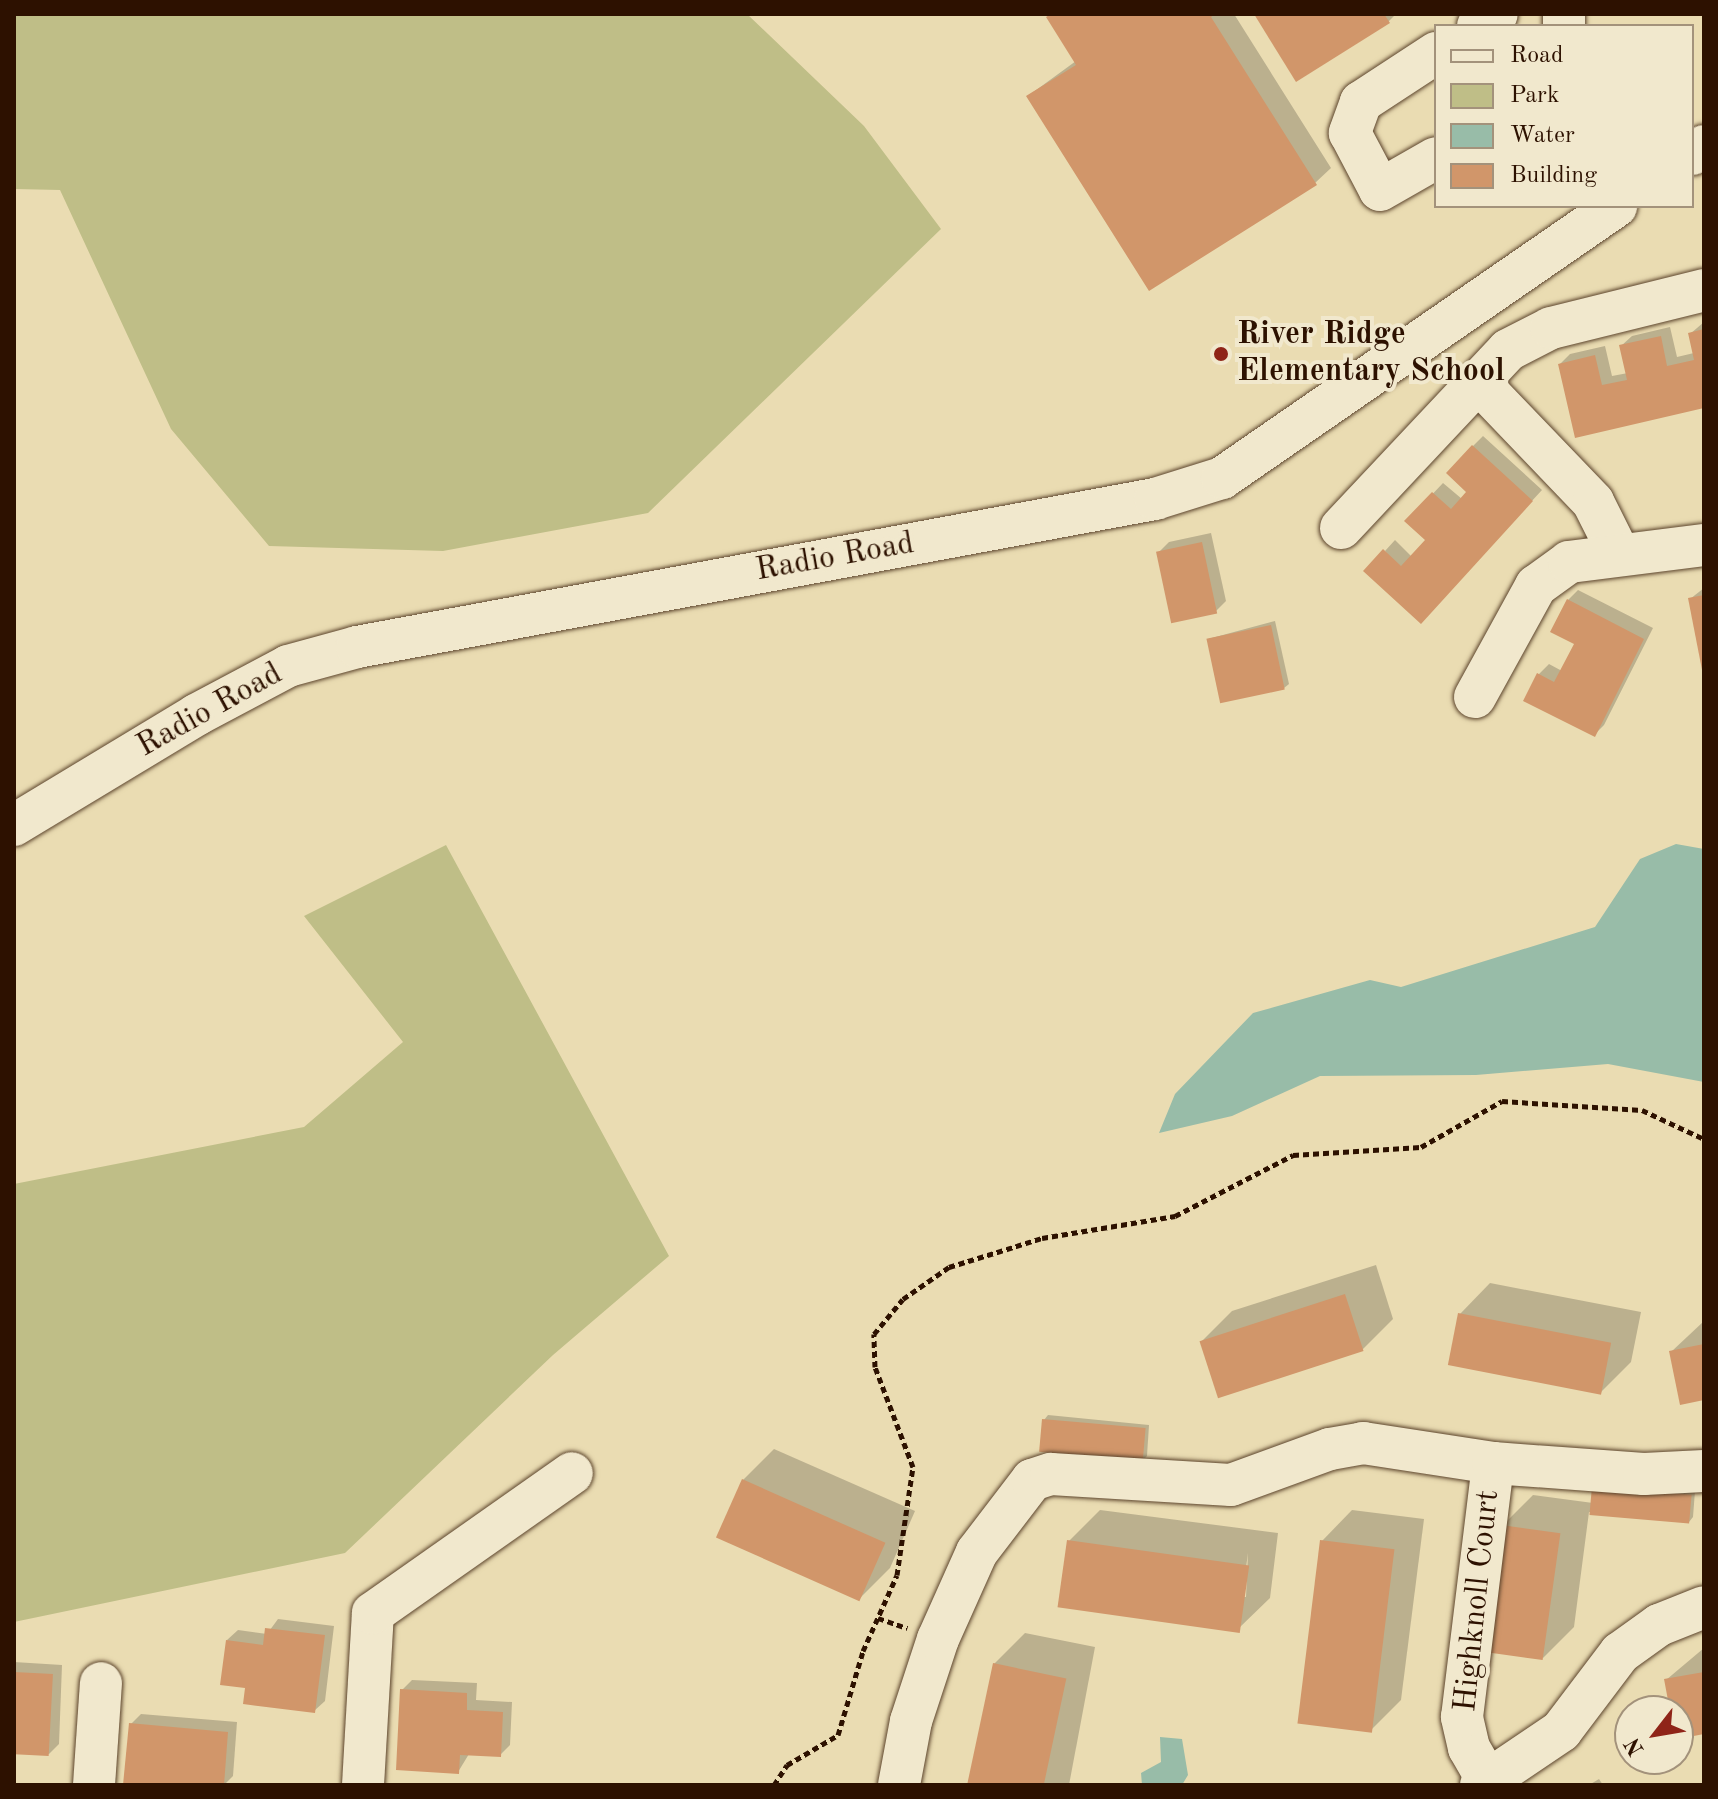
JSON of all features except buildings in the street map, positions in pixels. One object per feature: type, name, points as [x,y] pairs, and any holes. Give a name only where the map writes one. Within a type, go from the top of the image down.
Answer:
[{"type":"street","points":[[1434,54],[1361,102],[1350,133],[1380,190],[1434,159]]},
{"type":"street","name":"Radio Road","points":[[14,825],[288,666],[357,647],[1155,499],[1222,478],[1613,208]]},
{"type":"street","points":[[1341,528],[1405,454],[1479,383],[1508,350],[1551,328],[1704,290]]},
{"type":"street","points":[[1479,383],[1593,502],[1619,554]]},
{"type":"street","points":[[1475,697],[1536,586],[1569,562],[1704,545]]},
{"type":"street","name":"Highknoll Court","points":[[899,1785],[911,1721],[938,1639],[977,1552],[1032,1480],[1051,1474],[1231,1485],[1330,1449],[1363,1443],[1493,1463],[1644,1474],[1704,1471]]},
{"type":"street","name":"Highknoll Court","points":[[1493,1463],[1462,1717],[1469,1748],[1484,1783],[1561,1731],[1620,1653],[1659,1625],[1704,1607]]},
{"type":"street","points":[[363,1785],[373,1613],[572,1473]]},
{"type":"street","points":[[94,1785],[101,1683]]},
{"type":"path","points":[[774,1785],[787,1765],[838,1735],[863,1651],[897,1575],[913,1467],[875,1367],[874,1334],[903,1299],[949,1267],[1042,1238],[1175,1216],[1293,1155],[1421,1147],[1502,1101],[1642,1110],[1704,1139]]},
{"type":"green space","points":[[14,14],[747,14],[864,126],[941,229],[648,513],[443,551],[269,546],[171,429],[60,190],[14,189]]},
{"type":"green space","points":[[446,845],[669,1256],[553,1355],[345,1553],[14,1622],[14,1184],[304,1127],[403,1042],[304,916]]},
{"type":"water","points":[[1676,844],[1704,849],[1704,1082],[1608,1064],[1476,1075],[1320,1076],[1232,1116],[1159,1133],[1175,1094],[1253,1013],[1370,980],[1401,987],[1595,927],[1640,859]]},
{"type":"water","points":[[1160,1737],[1182,1739],[1188,1775],[1182,1785],[1142,1785],[1141,1773],[1161,1762]]},
{"type":"place","name":"River Ridge Elementary School","points":[[1221,354]]}]
